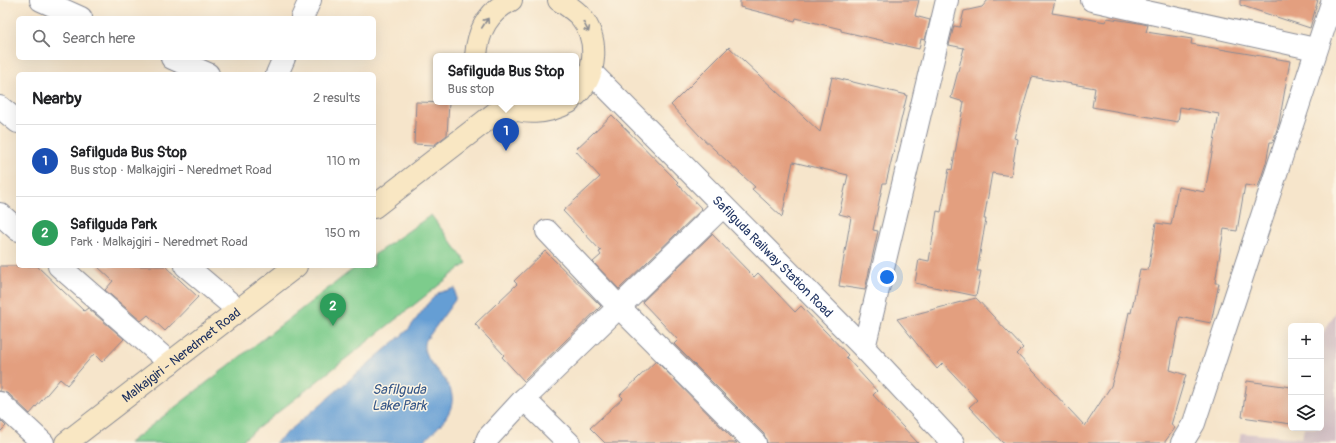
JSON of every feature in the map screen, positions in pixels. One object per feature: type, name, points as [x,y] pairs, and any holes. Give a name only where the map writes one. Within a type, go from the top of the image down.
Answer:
[{"type":"main road","points":[[559,0],[581,17],[593,43],[594,58],[591,72],[586,83],[579,92]]},
{"type":"main road","points":[[476,53],[477,42],[482,27],[490,15],[504,2]]},
{"type":"main road","points":[[376,205],[503,105]]},
{"type":"main road","points":[[507,105],[531,112],[544,112],[561,105]]},
{"type":"main road","name":"Malkajgiri - Neredmet Road","points":[[66,443],[293,268]]},
{"type":"street","points":[[41,0],[77,16]]},
{"type":"street","points":[[303,16],[310,0]]},
{"type":"street","points":[[864,348],[947,0]]},
{"type":"street","points":[[1092,0],[1315,49]]},
{"type":"street","points":[[1182,443],[1194,424],[1315,49],[1333,0]]},
{"type":"street","points":[[176,60],[204,72]]},
{"type":"street","points":[[278,72],[283,60]]},
{"type":"street","name":"Safilguda Railway Station Road","points":[[591,72],[864,348],[953,443]]},
{"type":"street","points":[[0,107],[16,120]]},
{"type":"street","points":[[486,443],[488,438],[524,399],[723,206]]},
{"type":"street","points":[[0,214],[16,228]]},
{"type":"street","points":[[547,231],[619,307],[755,443]]},
{"type":"street","points":[[61,268],[170,363]]},
{"type":"street","points":[[188,268],[238,310]]},
{"type":"street","points":[[524,399],[569,443]]},
{"type":"street","points":[[0,403],[43,443]]},
{"type":"shaded area","points":[[1336,312],[1336,443],[1239,443],[1241,433],[1302,438],[1303,431],[1324,431],[1324,331]]},
{"type":"green space","points":[[431,215],[467,263],[239,443],[129,443],[348,273],[355,268],[376,268],[376,254]]},
{"type":"water","name":"Safilguda Lake Park","points":[[455,288],[455,300],[424,343],[428,358],[445,380],[451,392],[451,408],[442,423],[422,443],[275,443],[408,330],[429,302],[438,293]]},
{"type":"building","points":[[740,0],[919,0],[915,16],[930,20],[925,40],[921,39],[919,49],[841,31],[841,29],[796,18],[795,21],[740,7]]},
{"type":"building","points":[[988,0],[1055,0],[1052,13],[1106,22],[1107,18],[1139,23],[1148,25],[1146,32],[1192,39],[1191,44],[1290,61],[1279,123],[1273,142],[1270,142],[1266,163],[1258,187],[1245,185],[1237,231],[1224,229],[1215,283],[1219,283],[1211,323],[1180,317],[1170,370],[1186,375],[1171,425],[1175,428],[1164,443],[1003,443],[969,407],[977,400],[943,363],[937,369],[897,319],[976,298],[1023,348],[1017,354],[1085,426],[1111,386],[1121,352],[1129,312],[1131,313],[1140,269],[1148,270],[1156,223],[1171,225],[1178,187],[1205,192],[1219,114],[1180,107],[1178,122],[1092,107],[1095,88],[1032,77],[1014,138],[1017,139],[1011,176],[992,173],[977,271],[981,271],[976,296],[915,283],[919,259],[929,261],[937,211],[941,212],[949,169],[952,170],[964,102],[951,98],[964,48],[949,45],[954,26],[960,27],[964,11],[982,7]]},
{"type":"building","points":[[1240,0],[1318,0],[1310,28],[1240,5]]},
{"type":"building","points":[[729,47],[820,132],[832,77],[907,95],[886,183],[883,183],[873,230],[878,231],[865,290],[839,286],[851,217],[839,214],[848,175],[793,162],[782,217],[752,189],[755,187],[701,137],[671,105]]},
{"type":"building","points":[[416,102],[433,103],[433,105],[449,105],[447,135],[434,145],[414,144]]},
{"type":"building","points":[[612,115],[678,182],[677,183],[702,209],[619,289],[593,262],[601,255],[599,252],[601,251],[563,211],[600,177],[575,150]]},
{"type":"building","points":[[712,234],[754,277],[758,273],[795,312],[801,306],[848,355],[846,357],[877,391],[873,395],[918,443],[767,443],[764,434],[674,344],[678,340],[642,302]]},
{"type":"building","points":[[545,251],[601,306],[524,381],[502,357],[504,355],[475,324],[517,284],[514,281]]},
{"type":"building","points":[[0,266],[39,268],[84,311],[88,308],[124,339],[102,362],[94,354],[67,385],[60,379],[30,414],[9,394],[0,391]]},
{"type":"building","points":[[99,268],[167,268],[198,297],[165,331],[148,315],[141,321],[105,290],[113,281]]},
{"type":"building","points":[[656,361],[737,443],[605,443],[590,428],[623,398],[620,395]]},
{"type":"building","points":[[1247,381],[1288,387],[1288,424],[1242,417]]},
{"type":"building","points":[[0,420],[6,426],[0,432]]},
{"type":"place","name":"Safilguda Bus Stop","points":[[506,151]]},
{"type":"place","name":"Safilguda Park","points":[[333,326]]}]
